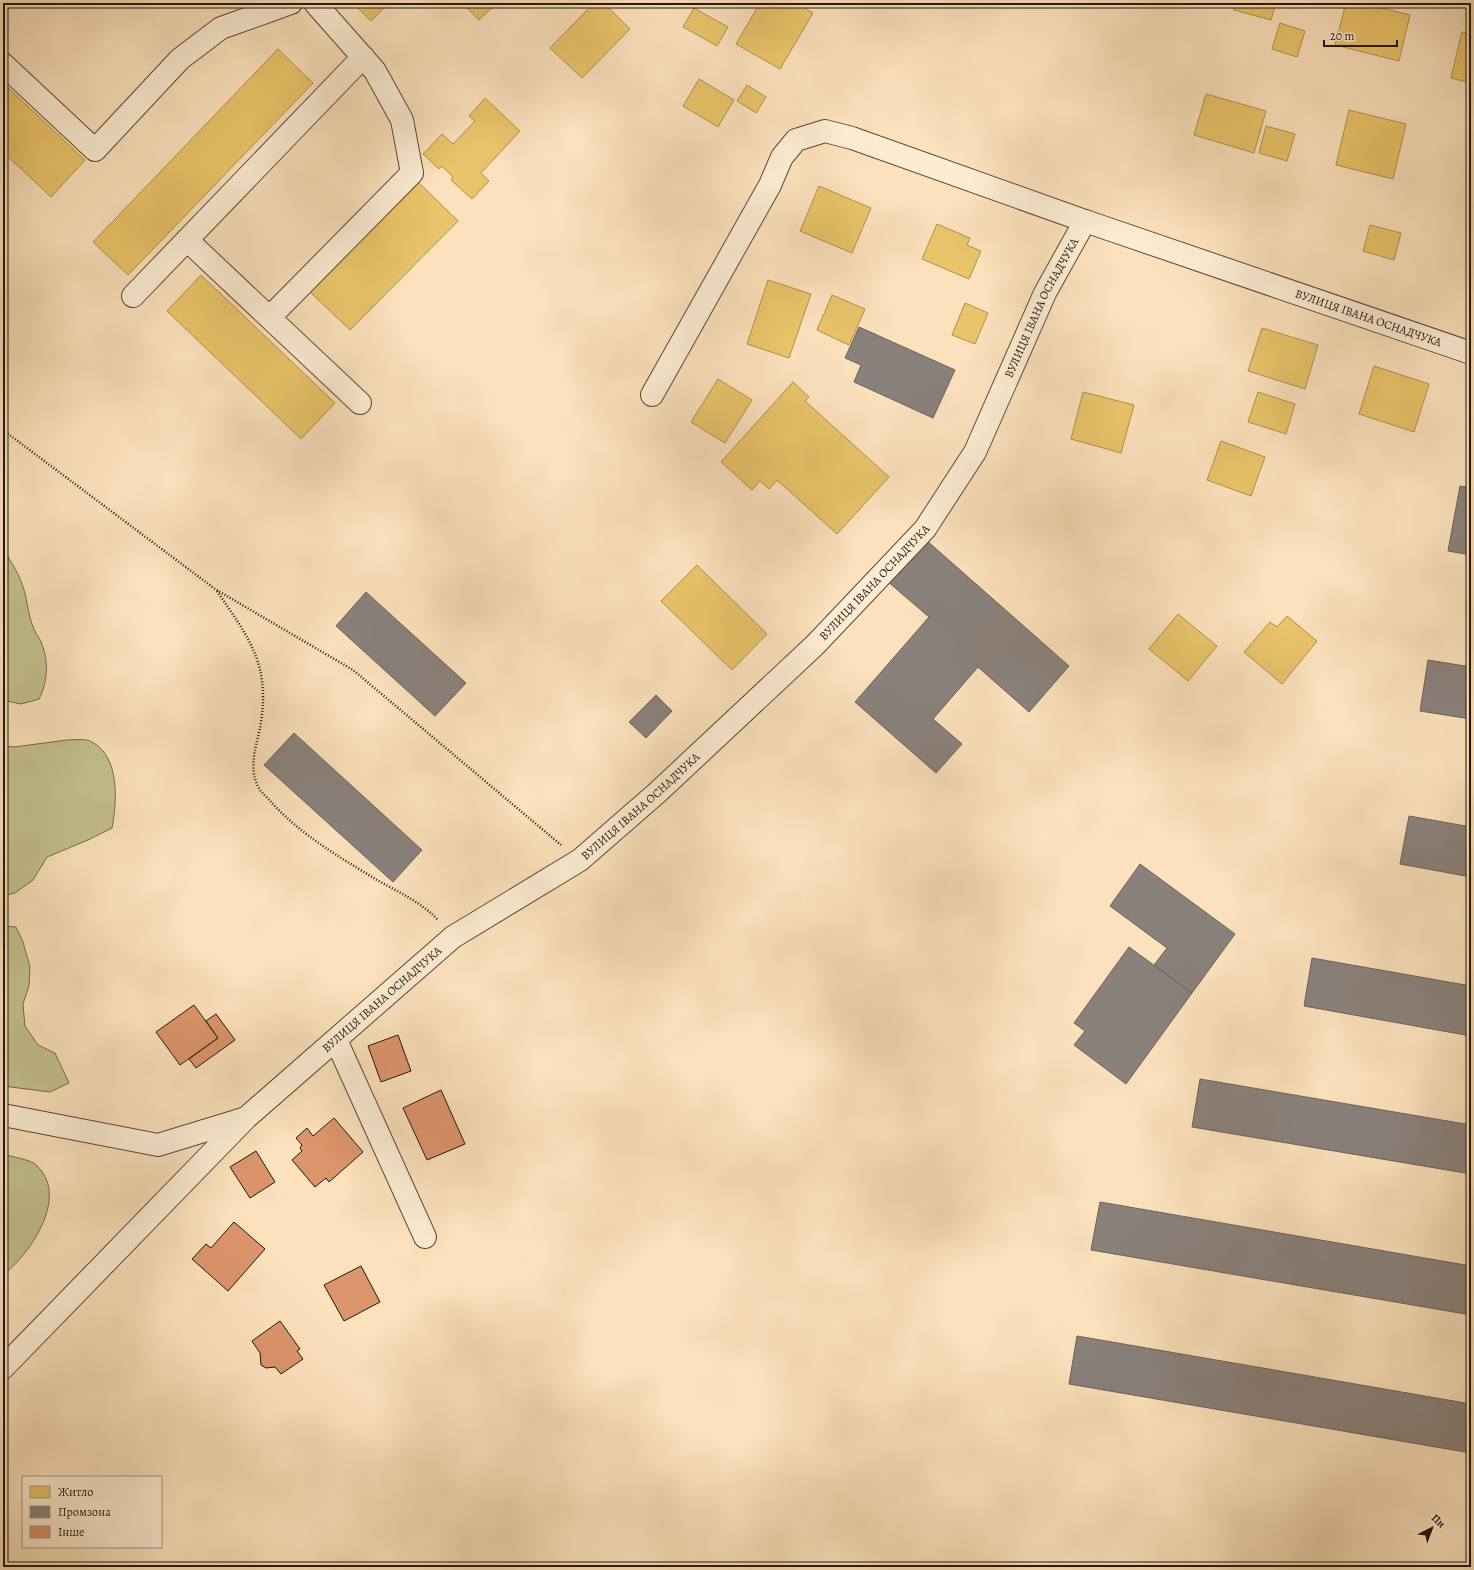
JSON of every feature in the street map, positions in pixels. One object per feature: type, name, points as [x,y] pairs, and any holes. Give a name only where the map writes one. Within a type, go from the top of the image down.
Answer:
[{"type":"street","points":[[3,64],[95,150],[180,59],[191,50],[221,28],[291,3]]},
{"type":"street","points":[[270,318],[412,173],[402,120],[375,71],[315,3]]},
{"type":"street","points":[[133,296],[363,57]]},
{"type":"street","points":[[652,395],[770,185],[782,157],[796,140],[825,131],[852,138],[1085,222]]},
{"type":"street","name":"ВУЛИЦЯ ІВАНА ОСНАДЧУКА","points":[[3,1368],[246,1118],[453,937],[580,860],[658,792],[815,645],[925,530],[975,452],[1045,293],[1085,222],[1471,352]]},
{"type":"street","points":[[187,240],[360,403]]},
{"type":"street","points":[[336,1040],[424,1237]]},
{"type":"street","points":[[3,1115],[158,1145],[246,1118]]},
{"type":"path","points":[[3,430],[216,589],[353,670],[580,860]]},
{"type":"path","points":[[216,589],[249,639],[262,672],[264,694],[261,722],[252,767],[257,786],[282,814],[326,848],[402,892],[435,917],[453,937]]},
{"type":"shaded area","points":[[3,549],[22,584],[30,619],[44,649],[46,663],[46,678],[39,699],[21,704],[3,700]]},
{"type":"shaded area","points":[[67,740],[83,740],[92,742],[101,749],[108,758],[112,769],[115,793],[112,828],[47,857],[33,880],[15,893],[3,896],[3,746],[14,747]]},
{"type":"shaded area","points":[[3,926],[16,927],[23,942],[30,967],[29,986],[23,1004],[25,1026],[38,1045],[55,1053],[69,1083],[50,1092],[3,1086]]},
{"type":"shaded area","points":[[3,1154],[24,1159],[35,1164],[45,1176],[49,1190],[48,1205],[44,1221],[37,1236],[17,1262],[7,1272],[3,1266]]},
{"type":"building: Житло","points":[[353,3],[389,3],[371,21]]},
{"type":"building: Житло","points":[[462,3],[497,3],[479,20]]},
{"type":"building: Житло","points":[[594,3],[604,3],[630,29],[582,78],[550,48]]},
{"type":"building: Житло","points":[[760,3],[796,3],[813,13],[780,69],[736,44]]},
{"type":"building: Житло","points":[[1236,3],[1276,3],[1271,20],[1234,10]]},
{"type":"building: Житло","points":[[1346,3],[1362,3],[1410,15],[1399,61],[1335,45]]},
{"type":"building: Житло","points":[[694,8],[728,27],[717,46],[683,27]]},
{"type":"building: Житло","points":[[1280,23],[1305,31],[1297,57],[1272,49]]},
{"type":"building: Житло","points":[[1462,32],[1471,34],[1471,83],[1451,78]]},
{"type":"building: Житло","points":[[278,49],[313,83],[128,275],[93,242]]},
{"type":"building: Житло","points":[[699,79],[734,100],[718,127],[683,106]]},
{"type":"building: Житло","points":[[3,83],[85,160],[51,197],[3,152]]},
{"type":"building: Житло","points":[[747,85],[766,97],[756,113],[737,101]]},
{"type":"building: Житло","points":[[1206,94],[1266,111],[1254,153],[1194,135]]},
{"type":"building: Житло","points":[[485,98],[520,131],[481,173],[489,181],[472,199],[451,180],[453,177],[442,166],[439,169],[423,154],[442,134],[453,144],[475,121],[469,116]]},
{"type":"building: Житло","points":[[1349,110],[1406,124],[1393,179],[1336,165]]},
{"type":"building: Житло","points":[[1266,126],[1295,134],[1287,161],[1259,153]]},
{"type":"building: Житло","points":[[417,181],[458,221],[350,330],[309,291]]},
{"type":"building: Житло","points":[[819,186],[871,208],[852,253],[800,231]]},
{"type":"building: Житло","points":[[937,224],[970,238],[967,245],[981,251],[969,279],[922,259]]},
{"type":"building: Житло","points":[[1370,225],[1401,233],[1394,260],[1363,251]]},
{"type":"building: Житло","points":[[201,275],[335,403],[301,439],[167,311]]},
{"type":"building: Житло","points":[[768,280],[811,294],[789,358],[747,344]]},
{"type":"building: Житло","points":[[832,295],[865,309],[849,345],[817,330]]},
{"type":"building: Житло","points":[[965,303],[988,313],[975,344],[952,335]]},
{"type":"building: Житло","points":[[1262,328],[1318,345],[1305,389],[1248,371]]},
{"type":"building: Житло","points":[[1374,366],[1429,384],[1414,432],[1359,414]]},
{"type":"building: Житло","points":[[718,379],[752,400],[725,443],[691,422]]},
{"type":"building: Житло","points":[[793,382],[809,397],[805,401],[889,477],[837,534],[777,480],[769,489],[760,481],[752,490],[721,462]]},
{"type":"building: Житло","points":[[1083,392],[1134,405],[1121,453],[1071,439]]},
{"type":"building: Житло","points":[[1258,392],[1295,404],[1286,434],[1248,422]]},
{"type":"building: Житло","points":[[1221,441],[1265,457],[1251,496],[1207,480]]},
{"type":"building: Житло","points":[[697,565],[767,634],[732,670],[661,601]]},
{"type":"building: Житло","points":[[1178,614],[1217,646],[1188,681],[1149,649]]},
{"type":"building: Житло","points":[[1287,616],[1317,641],[1282,684],[1244,652],[1270,622],[1277,627]]},
{"type":"building: Промзона","points":[[859,327],[955,370],[933,418],[854,382],[861,365],[845,358]]},
{"type":"building: Промзона","points":[[1460,486],[1471,488],[1471,555],[1448,551]]},
{"type":"building: Промзона","points":[[917,532],[1069,666],[1029,712],[978,667],[933,719],[962,744],[936,773],[855,702],[929,617],[880,575]]},
{"type":"building: Промзона","points":[[366,592],[466,683],[435,716],[336,626]]},
{"type":"building: Промзона","points":[[1428,660],[1471,667],[1471,719],[1420,711]]},
{"type":"building: Промзона","points":[[656,695],[672,711],[646,738],[629,722]]},
{"type":"building: Промзона","points":[[294,733],[422,850],[393,882],[264,765]]},
{"type":"building: Промзона","points":[[1409,816],[1471,827],[1471,877],[1400,864]]},
{"type":"building: Промзона","points":[[1140,864],[1235,934],[1192,993],[1154,965],[1167,948],[1110,906]]},
{"type":"building: Промзона","points":[[1129,947],[1192,993],[1126,1084],[1074,1045],[1085,1031],[1074,1023]]},
{"type":"building: Промзона","points":[[1312,958],[1471,986],[1471,1036],[1304,1006]]},
{"type":"building: Промзона","points":[[1200,1079],[1471,1125],[1471,1174],[1192,1127]]},
{"type":"building: Промзона","points":[[1100,1202],[1471,1266],[1471,1315],[1091,1250]]},
{"type":"building: Промзона","points":[[1077,1336],[1471,1404],[1471,1453],[1069,1384]]},
{"type":"building: Інше","points":[[194,1005],[218,1038],[180,1065],[156,1032]]},
{"type":"building: Інше","points":[[216,1014],[235,1040],[196,1068],[189,1059],[218,1038],[206,1021]]},
{"type":"building: Інше","points":[[398,1035],[411,1071],[381,1082],[368,1046]]},
{"type":"building: Інше","points":[[441,1090],[465,1144],[427,1160],[403,1108]]},
{"type":"building: Інше","points":[[334,1118],[363,1152],[329,1182],[326,1178],[315,1187],[292,1160],[302,1151],[300,1148],[302,1145],[296,1138],[307,1128],[313,1136]]},
{"type":"building: Інше","points":[[256,1151],[275,1182],[250,1198],[230,1167]]},
{"type":"building: Інше","points":[[234,1222],[265,1249],[228,1291],[192,1259],[206,1244],[211,1248]]},
{"type":"building: Інше","points":[[361,1266],[380,1302],[344,1321],[324,1285]]},
{"type":"building: Інше","points":[[280,1321],[300,1349],[297,1351],[303,1359],[281,1374],[275,1367],[266,1368],[261,1365],[260,1353],[252,1341]]}]
